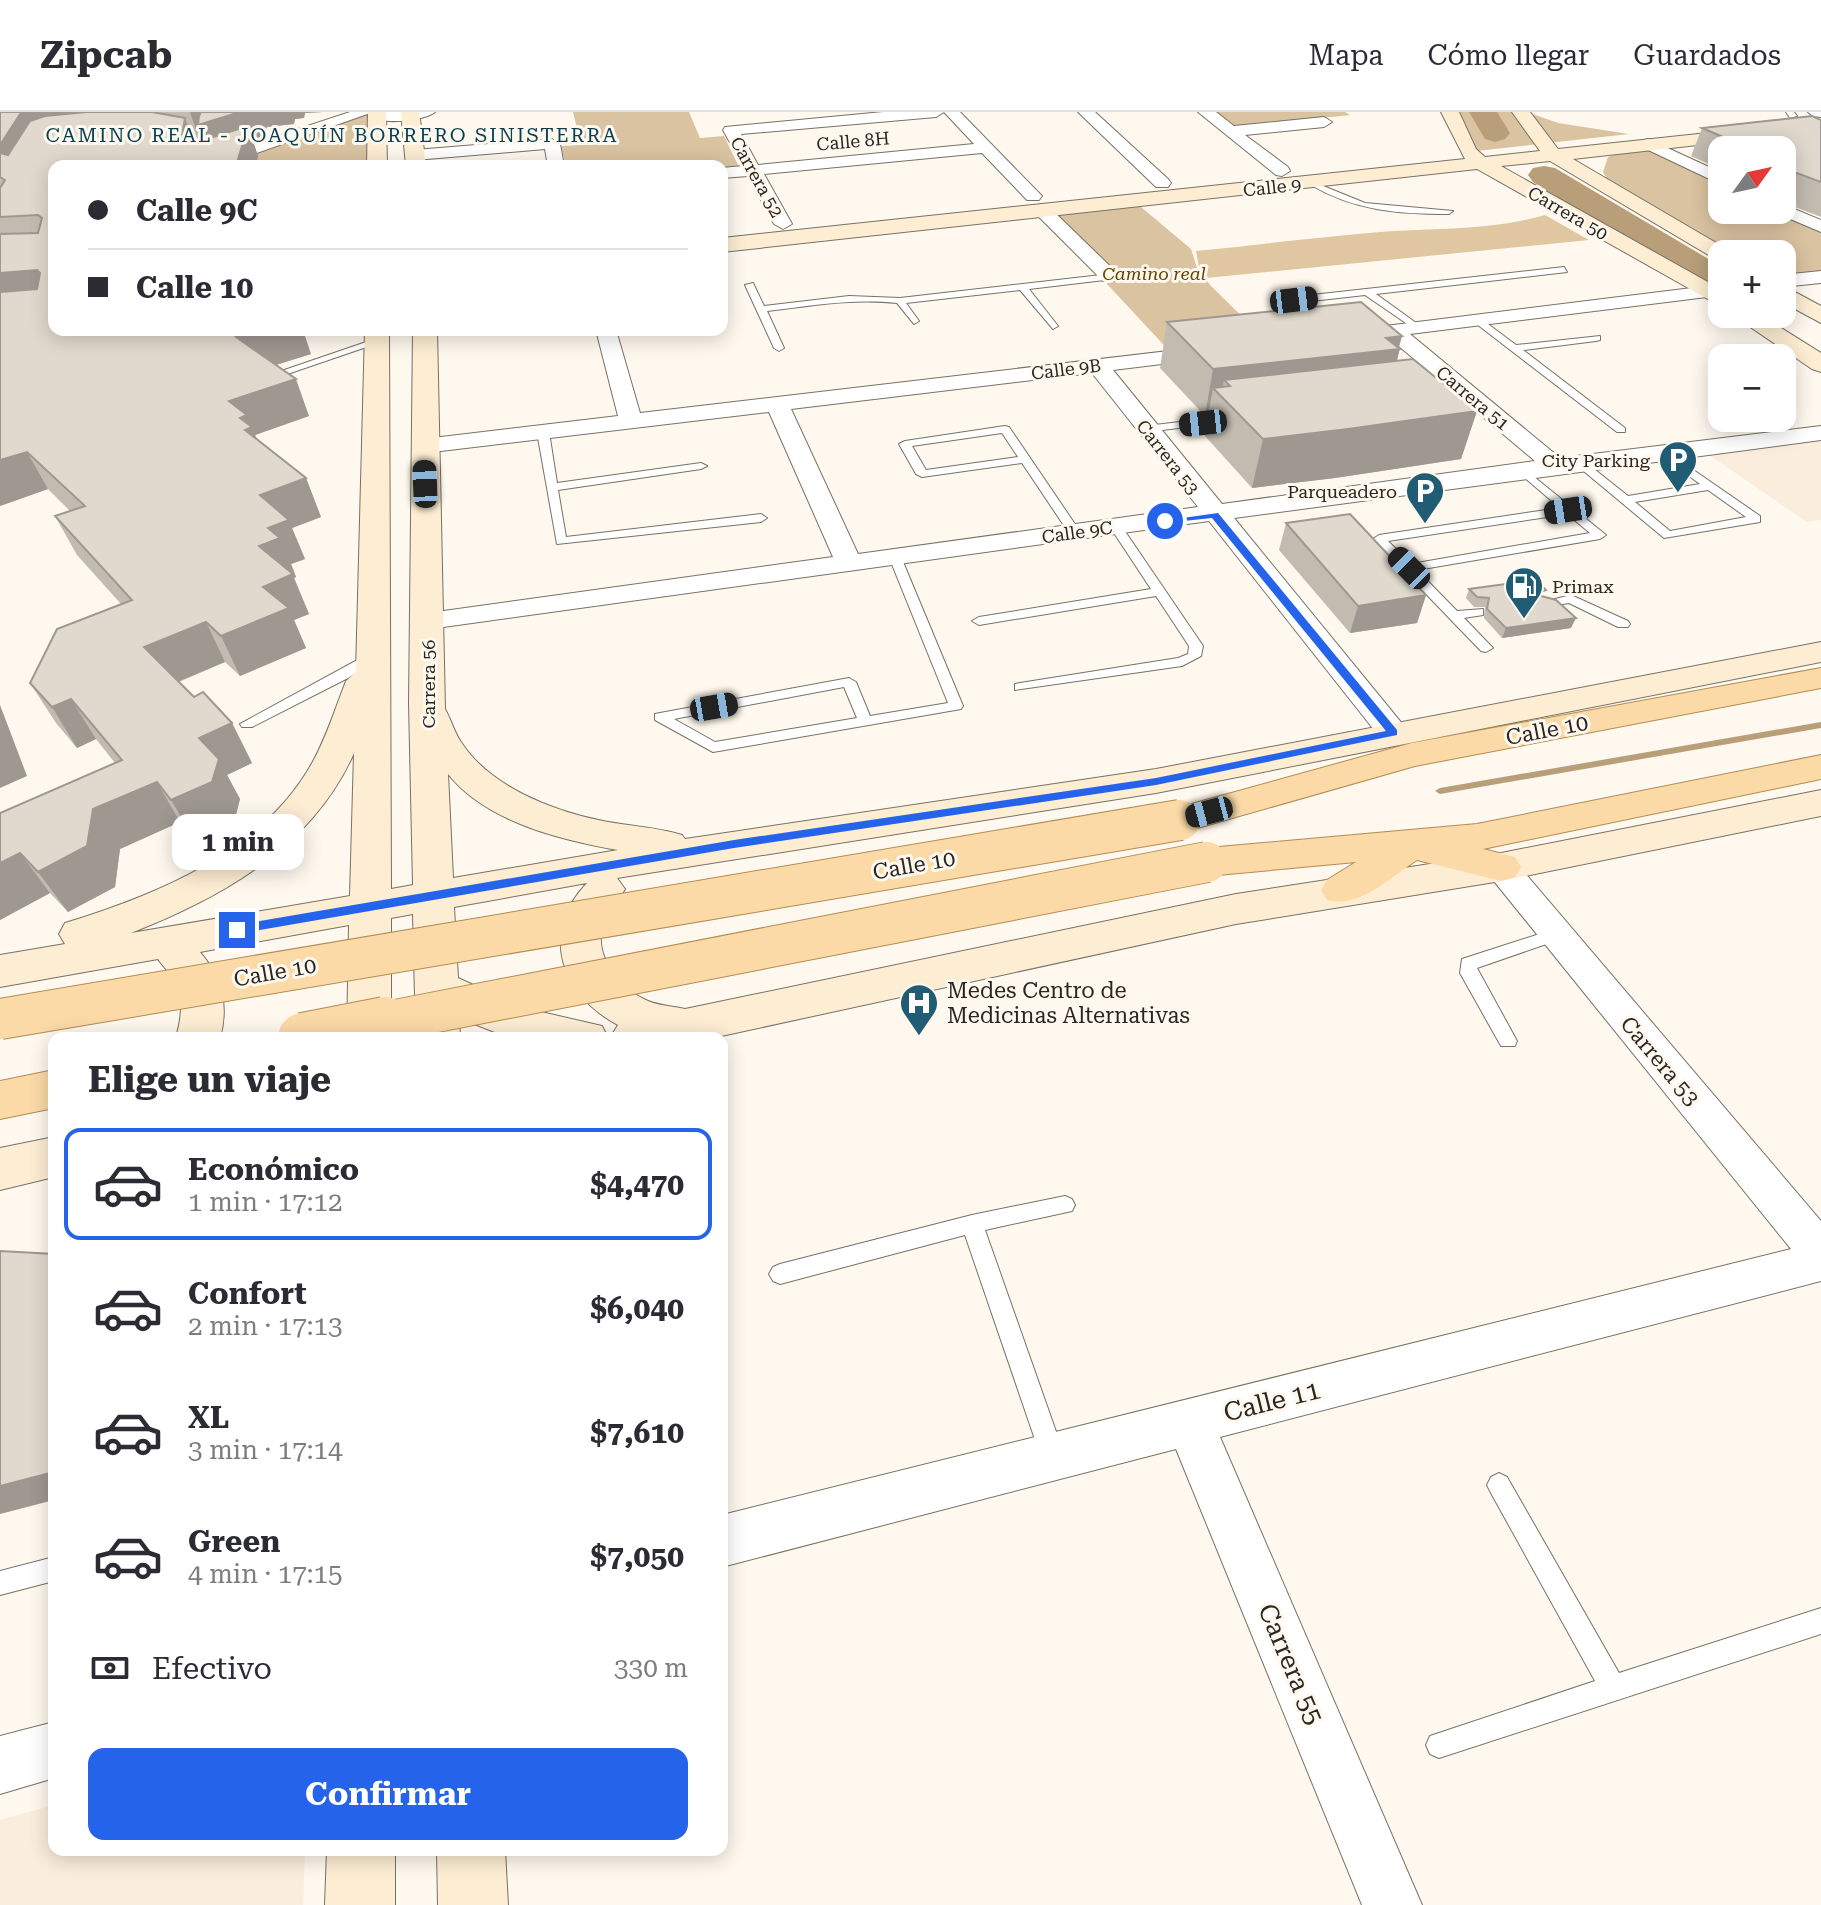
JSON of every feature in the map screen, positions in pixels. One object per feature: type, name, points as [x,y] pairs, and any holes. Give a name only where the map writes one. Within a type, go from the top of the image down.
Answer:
[{"type":"main road","name":"Calle 10","points":[[0,1019],[1180,820],[1403,744],[1809,667]]},
{"type":"main road","points":[[334,1032],[1207,862],[1477,837],[1821,767]]},
{"type":"main road","points":[[1341,890],[1411,845],[1501,867]]},
{"type":"main road","points":[[0,1100],[48,1090]]},
{"type":"street","points":[[212,160],[373,113],[416,112],[415,160],[552,144],[555,160]]},
{"type":"street","name":"Carrera 52","points":[[783,224],[731,130],[936,112]]},
{"type":"street","points":[[951,112],[1110,277]]},
{"type":"street","points":[[1086,112],[1162,183]]},
{"type":"street","points":[[1206,112],[1282,171]]},
{"type":"street","points":[[1450,112],[1481,157]]},
{"type":"street","name":"Carrera 50","points":[[1521,112],[1542,150],[1708,248]]},
{"type":"street","points":[[373,113],[377,160]]},
{"type":"street","name":"Calle 9","points":[[728,244],[910,225],[1038,204],[1082,191],[1282,171],[1481,157],[1708,131],[1794,125],[1819,116]]},
{"type":"street","points":[[1233,131],[1324,122]]},
{"type":"street","name":"Calle 9","points":[[1542,150],[1648,144],[1708,131]]},
{"type":"street","points":[[1613,190],[1603,172],[1608,157],[1648,144],[1708,173]]},
{"type":"street","name":"Calle 8H","points":[[728,173],[987,148]]},
{"type":"street","name":"Calle 9","points":[[728,230],[945,206],[1135,202],[1387,174],[1481,157]]},
{"type":"street","name":"Carrera 50","points":[[1481,157],[1555,206],[1708,292]]},
{"type":"street","points":[[1387,174],[1484,183],[1555,206]]},
{"type":"street","points":[[1082,191],[1135,202]]},
{"type":"street","points":[[910,225],[945,206]]},
{"type":"street","points":[[1796,215],[1821,227]]},
{"type":"street","points":[[1796,280],[1821,277]]},
{"type":"street","points":[[1316,339],[1708,298]]},
{"type":"street","points":[[1796,299],[1821,314]]},
{"type":"street","points":[[1767,328],[1821,364]]},
{"type":"street","points":[[1773,328],[1821,353]]},
{"type":"street","name":"Carrera 51","points":[[1392,330],[1568,465]]},
{"type":"street","name":"Carrera 56","points":[[376,336],[372,907],[398,989],[433,1032]]},
{"type":"street","name":"Carrera 56","points":[[398,989],[432,897],[427,703],[429,621],[424,446],[425,336]]},
{"type":"street","points":[[608,336],[631,421]]},
{"type":"street","name":"Calle 9B","points":[[424,446],[1229,349]]},
{"type":"street","name":"Carrera 53","points":[[1097,365],[1215,515],[1403,744]]},
{"type":"street","points":[[777,404],[849,564]]},
{"type":"street","name":"Calle 9C","points":[[429,621],[1821,433]]},
{"type":"street","points":[[0,957],[104,927],[146,911],[213,877],[257,847],[302,805],[326,772],[372,656]]},
{"type":"street","points":[[427,703],[439,737],[464,769],[481,784],[524,809],[576,829],[636,841],[734,844]]},
{"type":"street","name":"Calle 10","points":[[0,971],[734,844],[1403,744]]},
{"type":"street","points":[[641,861],[610,882],[588,909],[579,939],[585,969],[605,996],[637,1015],[693,1032],[777,1008],[1341,890],[1501,867],[1821,803]]},
{"type":"street","name":"Carrera 53","points":[[1501,867],[1821,1253]]},
{"type":"street","points":[[340,1032],[398,989],[491,911],[537,888],[586,871]]},
{"type":"street","points":[[209,935],[259,935],[307,942],[398,989],[544,1032]]},
{"type":"street","points":[[155,943],[178,955],[195,972],[203,995],[204,1020],[200,1032]]},
{"type":"street","points":[[398,989],[419,1032]]},
{"type":"street","points":[[0,1170],[48,1158]]},
{"type":"street","points":[[0,1170],[48,1167]]},
{"type":"street","name":"Calle 11","points":[[728,1539],[1821,1261]]},
{"type":"street","name":"Carrera 55","points":[[1189,1422],[1392,1905]]},
{"type":"street","points":[[0,1765],[48,1752]]},
{"type":"street","points":[[360,1905],[361,1856]]},
{"type":"street","points":[[471,1856],[473,1905]]},
{"type":"lane","points":[[1794,125],[1821,139]]},
{"type":"lane","points":[[1314,183],[1339,199],[1386,211],[1449,211]]},
{"type":"lane","points":[[1294,300],[1564,270]]},
{"type":"lane","points":[[761,309],[879,297],[900,301],[1110,277]]},
{"type":"lane","points":[[750,285],[779,348]]},
{"type":"lane","points":[[1023,287],[1053,326]]},
{"type":"lane","points":[[1367,292],[1416,327]]},
{"type":"lane","points":[[900,301],[914,321]]},
{"type":"lane","points":[[1477,320],[1621,430]]},
{"type":"lane","points":[[266,378],[376,336]]},
{"type":"lane","points":[[1515,348],[1596,338]]},
{"type":"lane","points":[[1146,429],[1248,418]]},
{"type":"lane","points":[[1025,459],[922,474],[905,444],[1005,429],[1075,533]]},
{"type":"lane","points":[[543,432],[561,541],[761,518]]},
{"type":"lane","points":[[1568,465],[1626,500],[1668,535],[1756,519],[1663,452]]},
{"type":"lane","points":[[552,487],[701,466]]},
{"type":"lane","points":[[1409,568],[1600,535],[1523,471]]},
{"type":"lane","points":[[1626,500],[1709,486]]},
{"type":"lane","points":[[1486,648],[1379,539],[1568,510]]},
{"type":"lane","points":[[1020,687],[1182,662],[1194,656],[1196,646],[1116,527]]},
{"type":"lane","points":[[865,721],[849,682],[660,717],[713,747],[956,706],[895,557]]},
{"type":"lane","points":[[979,621],[1159,592]]},
{"type":"lane","points":[[1546,603],[1571,599],[1623,624]]},
{"type":"lane","points":[[1456,615],[1478,612]]},
{"type":"lane","points":[[247,724],[343,675],[372,656]]},
{"type":"lane","points":[[1508,1041],[1469,973],[1468,964],[1555,935]]},
{"type":"lane","points":[[780,1274],[972,1224],[1065,1205]]},
{"type":"lane","points":[[972,1224],[1053,1457]]},
{"type":"lane","points":[[1499,1485],[1613,1688]]},
{"type":"lane","points":[[0,1583],[48,1571]]},
{"type":"lane","points":[[1439,1745],[1821,1621]]},
{"type":"shaded area","points":[[1545,215],[1589,240],[1206,278],[1199,267],[1196,251],[1380,232],[1483,226]]},
{"type":"shaded area","points":[[1821,433],[1821,520],[1807,522],[1699,448]]},
{"type":"shaded area","points":[[48,1807],[48,1856],[305,1856],[303,1905],[0,1905],[0,1820]]},
{"type":"green space","points":[[365,112],[377,112],[377,160],[222,160]]},
{"type":"green space","points":[[573,112],[689,112],[700,138],[724,136],[740,169],[728,170],[728,160],[564,160],[561,146],[581,145]]},
{"type":"green space","points":[[1206,112],[1345,112],[1350,115],[1229,128]]},
{"type":"green space","points":[[1450,112],[1527,112],[1558,123],[1629,134],[1468,152]]},
{"type":"green space","points":[[1648,144],[1708,173],[1708,224],[1796,224],[1796,216],[1821,227],[1821,277],[1796,280],[1796,240],[1708,240],[1708,246],[1613,190],[1603,172],[1608,157]]},
{"type":"green space","name":"Camino real","points":[[1135,202],[1191,249],[1197,268],[1211,286],[1270,344],[1174,356],[1107,284],[1110,276],[1043,211]]},
{"type":"building","points":[[0,112],[26,112],[20,114],[0,145]]},
{"type":"building","points":[[86,112],[152,112],[185,118],[184,138],[210,138],[248,126],[238,160],[48,160],[48,336],[240,336],[236,337],[296,379],[229,401],[247,415],[240,418],[252,427],[245,430],[306,478],[260,495],[289,520],[268,528],[280,538],[259,546],[293,574],[263,587],[289,608],[221,636],[206,622],[144,647],[194,697],[203,692],[232,723],[199,738],[219,759],[212,782],[171,800],[157,782],[93,809],[87,846],[38,872],[20,853],[0,863],[0,813],[122,760],[71,699],[52,707],[30,683],[57,629],[132,600],[55,516],[85,506],[27,452],[0,460],[0,292],[37,289],[40,273],[37,270],[0,273],[0,234],[38,233],[42,218],[38,215],[0,217],[0,188],[5,180],[0,177],[0,153],[8,155],[30,121],[45,116]]},
{"type":"building","points":[[201,112],[240,112],[198,125]]},
{"type":"building","points":[[1812,116],[1821,120],[1821,182],[1796,173],[1796,136],[1721,136],[1702,128]]},
{"type":"building","points":[[1361,302],[1402,336],[1386,338],[1400,349],[1213,369],[1167,322]]},
{"type":"building","points":[[1413,359],[1477,411],[1263,439],[1213,388],[1230,386],[1224,380]]},
{"type":"building","points":[[1350,514],[1426,595],[1358,606],[1286,523]]},
{"type":"building","name":"Primax","points":[[1536,580],[1546,590],[1540,592],[1541,596],[1556,600],[1576,618],[1506,628],[1487,609],[1489,598],[1477,597],[1469,589]]},
{"type":"building","points":[[0,1251],[48,1254],[48,1474],[0,1486]]},
{"type":"waterway","points":[[1483,112],[1495,133]]},
{"type":"waterway","points":[[1544,175],[1708,274]]},
{"type":"waterway","points":[[1440,791],[1821,725]]},
{"type":"place","name":"City Parking","points":[[1678,494]]},
{"type":"place","name":"Parqueadero","points":[[1425,525]]},
{"type":"place","name":"Primax","points":[[1524,620]]},
{"type":"place","name":"Medes Centro de Medicinas Alternativas","points":[[919,1037]]},
{"type":"district","name":"CAMINO REAL - JOAQUÍN BORRERO SINISTERRA","points":[[332,135]]},
{"type":"route","points":[[237,930],[734,844],[1156,781],[1393,733],[1215,515],[1165,521]]}]
